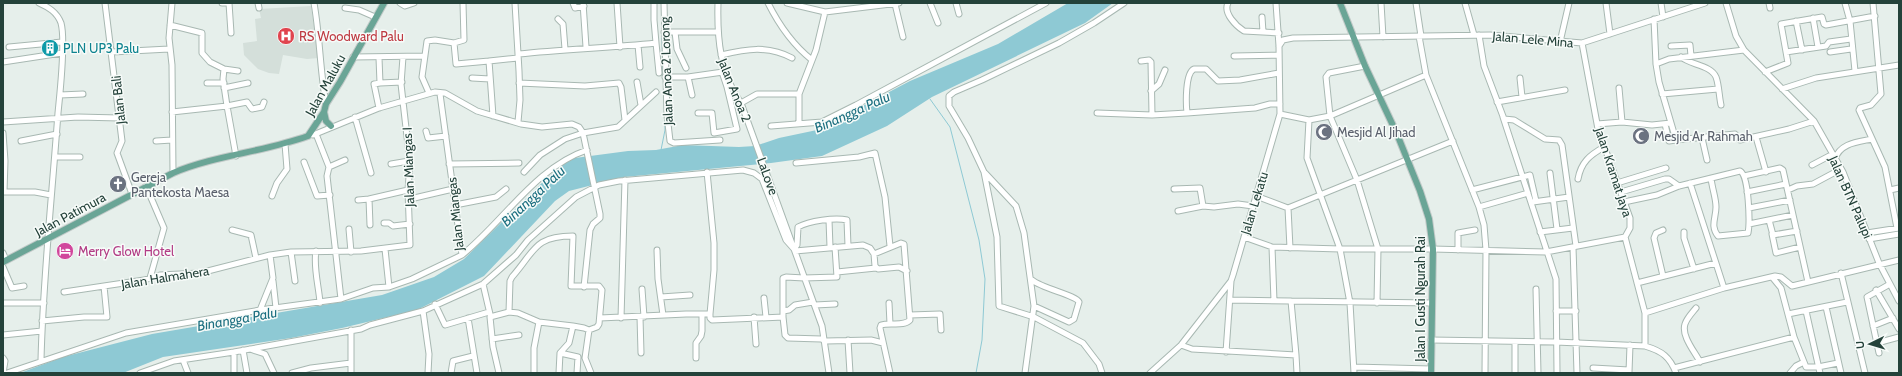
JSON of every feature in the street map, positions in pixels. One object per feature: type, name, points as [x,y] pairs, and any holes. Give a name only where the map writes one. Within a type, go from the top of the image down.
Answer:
[{"type":"main road","name":"Jalan Maluku","points":[[308,136],[324,112],[326,104],[384,3]]},
{"type":"main road","name":"Jalan I Gusti Ngurah Rai","points":[[1340,3],[1365,66],[1379,95],[1425,205],[1433,249],[1431,371]]},
{"type":"main road","points":[[324,112],[326,121],[331,126]]},
{"type":"main road","name":"Jalan Patimura","points":[[4,263],[146,186],[174,173],[189,167],[285,144],[308,136]]},
{"type":"street","points":[[39,3],[53,11],[59,18],[62,26],[60,95],[51,195],[42,321],[41,360]]},
{"type":"street","name":"Jalan Bali","points":[[105,3],[122,140],[117,153],[132,194]]},
{"type":"street","points":[[172,3],[169,49],[172,66],[172,140],[174,173]]},
{"type":"street","points":[[222,3],[228,3],[231,33]]},
{"type":"street","points":[[314,3],[326,104]]},
{"type":"street","points":[[400,3],[405,6],[414,3]]},
{"type":"street","points":[[429,93],[422,77],[428,39],[454,43],[464,40],[463,3]]},
{"type":"street","points":[[515,3],[515,28],[519,83],[518,122]]},
{"type":"street","points":[[572,3],[575,8],[583,4],[586,47]]},
{"type":"street","points":[[617,3],[620,47]]},
{"type":"street","points":[[654,3],[654,20],[659,73]]},
{"type":"street","name":"Jalan Anoa 2 Lorong","points":[[664,3],[666,115],[670,139],[673,143],[720,140]]},
{"type":"street","name":"Jalan Anoa 2","points":[[718,3],[717,32],[724,72],[735,95],[741,103],[750,129]]},
{"type":"street","points":[[768,3],[784,31],[800,50],[812,60]]},
{"type":"street","points":[[787,3],[816,6],[825,12],[898,3],[903,37]]},
{"type":"street","points":[[844,3],[844,10]]},
{"type":"street","points":[[930,3],[938,23]]},
{"type":"street","points":[[956,3],[959,14]]},
{"type":"street","points":[[771,126],[822,122],[1046,3]]},
{"type":"street","points":[[1102,373],[1098,364],[1083,343],[1034,317],[998,306],[997,237],[984,172],[968,138],[949,106],[949,96],[954,92],[1059,43],[1094,23],[1124,3]]},
{"type":"street","points":[[1228,3],[1227,8],[1229,15],[1241,29],[1248,33],[1279,33]]},
{"type":"street","name":"Jalan Lekatu","points":[[1150,373],[1181,345],[1231,281],[1280,114],[1278,55],[1279,33],[1276,3]]},
{"type":"street","points":[[1381,3],[1382,37]]},
{"type":"street","points":[[1416,3],[1426,74],[1479,207],[1484,225],[1486,250],[1485,373]]},
{"type":"street","points":[[1464,3],[1476,35],[1482,61],[1503,117],[1528,193],[1533,202]]},
{"type":"street","points":[[1560,42],[1568,3]]},
{"type":"street","points":[[1606,3],[1610,34]]},
{"type":"street","points":[[1662,3],[1663,16]]},
{"type":"street","name":"Jalan Lele Mina","points":[[1279,46],[1283,40],[1290,38],[1476,35],[1504,35],[1560,42],[1582,43],[1705,3]]},
{"type":"street","name":"Jalan BTN Palupi","points":[[1726,3],[1736,36],[1744,50],[1814,121],[1841,169],[1879,263],[1899,301]]},
{"type":"street","points":[[1845,3],[1850,21],[1851,49],[1855,71]]},
{"type":"street","points":[[1873,3],[1877,31],[1880,97],[1871,105],[1859,109],[1885,167],[1898,230]]},
{"type":"street","points":[[345,8],[359,10],[375,17]]},
{"type":"street","points":[[799,123],[799,94],[812,60],[825,12]]},
{"type":"street","points":[[1765,72],[1788,64],[1781,24],[1813,18],[1822,18],[1824,24],[1826,25],[1875,16]]},
{"type":"street","points":[[1262,17],[1263,32]]},
{"type":"street","points":[[1813,18],[1818,47]]},
{"type":"street","points":[[558,19],[563,24],[565,49]]},
{"type":"street","points":[[1654,20],[1656,64],[1662,94],[1676,140]]},
{"type":"street","points":[[1796,21],[1802,50]]},
{"type":"street","points":[[170,25],[202,33],[202,54],[210,62],[224,69],[238,71]]},
{"type":"street","points":[[664,32],[717,32]]},
{"type":"street","points":[[675,32],[677,49],[686,68]]},
{"type":"street","points":[[1786,52],[1827,46],[1829,42],[1851,39]]},
{"type":"street","points":[[9,47],[62,42]]},
{"type":"street","points":[[454,43],[456,64],[489,61],[565,49],[586,47],[620,47],[656,43]]},
{"type":"street","name":"Jalan Kramat Jaya","points":[[1582,43],[1597,124],[1621,192],[1630,224],[1629,234],[1626,237],[1645,313],[1646,346]]},
{"type":"street","points":[[638,45],[640,67]]},
{"type":"street","points":[[1671,46],[1690,45],[1691,56]]},
{"type":"street","points":[[112,52],[169,49]]},
{"type":"street","points":[[721,55],[746,49],[762,49],[780,52],[792,58]]},
{"type":"street","points":[[1830,52],[1851,49]]},
{"type":"street","points":[[1656,64],[1669,59],[1681,57],[1744,50]]},
{"type":"street","points":[[3,62],[62,53]]},
{"type":"street","points":[[1234,56],[1278,55]]},
{"type":"street","points":[[353,57],[378,58],[425,56]]},
{"type":"street","name":"Jalan Miangas I","points":[[403,57],[402,82],[410,161],[408,190],[410,199],[411,232]]},
{"type":"street","points":[[1681,57],[1688,62],[1710,70],[1716,77],[1721,105]]},
{"type":"street","points":[[378,58],[380,83]]},
{"type":"street","points":[[1141,61],[1149,60],[1151,62],[1152,115]]},
{"type":"street","points":[[489,61],[492,116]]},
{"type":"street","points":[[1782,89],[1816,78],[1899,65]]},
{"type":"street","points":[[1365,66],[1327,74],[1330,116],[1357,180],[1378,249],[1377,303]]},
{"type":"street","points":[[224,69],[224,85],[236,156]]},
{"type":"street","points":[[1187,113],[1185,101],[1187,86],[1190,73],[1193,69],[1206,69],[1218,81],[1240,80],[1279,74]]},
{"type":"street","points":[[1151,91],[1159,84],[1165,70]]},
{"type":"street","points":[[665,77],[688,78],[724,72],[737,129],[714,133],[712,113],[698,113]]},
{"type":"street","points":[[1280,114],[1309,120],[1330,116],[1426,74]]},
{"type":"street","points":[[472,78],[490,78]]},
{"type":"street","points":[[688,78],[692,95]]},
{"type":"street","points":[[1520,78],[1522,97]]},
{"type":"street","points":[[379,108],[374,84],[402,82]]},
{"type":"street","points":[[637,82],[640,105]]},
{"type":"street","points":[[207,83],[224,85],[248,84]]},
{"type":"street","points":[[519,83],[585,86],[619,83],[622,87],[625,120]]},
{"type":"street","points":[[1619,88],[1622,122]]},
{"type":"street","points":[[1662,94],[1718,89]]},
{"type":"street","points":[[1497,102],[1565,90]]},
{"type":"street","points":[[308,136],[379,108],[435,92],[440,94],[445,93],[465,106],[492,116],[542,127],[572,124],[579,127],[584,133],[600,214],[600,218],[592,226],[590,233],[584,286]]},
{"type":"street","points":[[524,172],[532,166],[540,155],[550,147],[569,137],[618,127],[640,105],[656,92]]},
{"type":"street","points":[[60,95],[83,94]]},
{"type":"street","name":"Jalan Miangas","points":[[7,373],[41,360],[126,333],[260,310],[320,303],[341,299],[373,288],[388,287],[428,272],[462,255],[440,94]]},
{"type":"street","points":[[741,103],[757,94],[799,94]]},
{"type":"street","points":[[172,112],[227,106],[247,102],[252,108],[262,107],[264,102]]},
{"type":"street","points":[[1097,113],[1152,115],[1255,108],[1270,104],[1280,104]]},
{"type":"street","points":[[355,117],[371,173]]},
{"type":"street","points":[[1503,117],[1505,120],[1514,120],[1545,139],[1556,139],[1560,142],[1563,149],[1575,247],[1577,373]]},
{"type":"street","points":[[3,122],[58,118],[119,118]]},
{"type":"street","points":[[1309,120],[1307,158],[1340,250],[1350,303],[1354,370],[1431,371]]},
{"type":"street","points":[[1665,124],[1669,141],[1735,134],[1740,140],[1789,130],[1814,121]]},
{"type":"street","points":[[1597,124],[1622,122],[1652,125],[1671,123]]},
{"type":"street","name":"LaLove","points":[[750,129],[794,250]]},
{"type":"street","points":[[426,131],[428,138],[446,136]]},
{"type":"street","points":[[3,133],[4,192],[35,192],[51,195]]},
{"type":"street","points":[[21,141],[57,134]]},
{"type":"street","points":[[316,134],[329,167],[327,176],[341,299]]},
{"type":"street","points":[[1756,137],[1766,172]]},
{"type":"street","points":[[1702,138],[1707,160]]},
{"type":"street","points":[[1812,165],[1834,157],[1843,147],[1872,138]]},
{"type":"street","points":[[156,141],[172,140]]},
{"type":"street","points":[[1256,196],[1288,208],[1453,140]]},
{"type":"street","points":[[272,196],[277,182],[287,170],[285,144]]},
{"type":"street","points":[[1578,179],[1581,168],[1586,160],[1604,147]]},
{"type":"street","points":[[462,255],[478,242],[547,173],[574,154],[587,151]]},
{"type":"street","points":[[796,163],[859,157],[875,153],[885,198],[890,246]]},
{"type":"street","points":[[55,157],[80,156]]},
{"type":"street","points":[[329,167],[345,160]]},
{"type":"street","points":[[391,164],[410,161]]},
{"type":"street","points":[[304,162],[316,195],[330,195]]},
{"type":"street","points":[[449,164],[519,163]]},
{"type":"street","points":[[1617,183],[1666,168]]},
{"type":"street","points":[[1744,176],[1782,169],[1808,282]]},
{"type":"street","points":[[1747,192],[1817,182],[1841,169]]},
{"type":"street","points":[[140,373],[159,366],[183,360],[351,330],[423,311],[435,304],[483,284],[516,255],[528,240],[576,197],[595,186],[625,180],[743,170],[754,173],[762,179],[786,240],[794,250],[814,303],[826,341],[829,373]]},
{"type":"street","points":[[1624,202],[1657,195],[1679,186],[1690,183],[1740,171],[1744,176],[1749,208],[1749,231],[1747,234],[1718,236],[1714,228],[1716,209],[1711,178]]},
{"type":"street","points":[[707,172],[714,243],[714,270],[710,318],[712,320],[766,317],[783,314],[795,305],[814,303],[836,304]]},
{"type":"street","points":[[984,172],[1016,206],[1024,233],[1032,280],[1034,306],[1034,317],[1030,330],[1025,373]]},
{"type":"street","points":[[1550,173],[1558,230]]},
{"type":"street","points":[[1472,190],[1522,176],[1531,176],[1533,202],[1540,232],[1556,279],[1557,373]]},
{"type":"street","points":[[1621,192],[1665,179],[1679,186]]},
{"type":"street","points":[[621,318],[625,180]]},
{"type":"street","points":[[1690,183],[1724,288]]},
{"type":"street","points":[[146,186],[164,228],[150,278]]},
{"type":"street","points":[[1174,189],[1200,188],[1203,206]]},
{"type":"street","points":[[1890,190],[1899,188]]},
{"type":"street","points":[[410,199],[452,189]]},
{"type":"street","points":[[455,205],[496,197],[506,189]]},
{"type":"street","points":[[358,200],[408,190]]},
{"type":"street","points":[[1479,207],[1528,193]]},
{"type":"street","points":[[1533,202],[1569,196]]},
{"type":"street","points":[[369,199],[370,225]]},
{"type":"street","points":[[1749,208],[1790,200]]},
{"type":"street","points":[[1178,211],[1203,206],[1214,207],[1238,204],[1253,206]]},
{"type":"street","points":[[1288,208],[1290,248]]},
{"type":"street","points":[[1749,224],[1793,215]]},
{"type":"street","points":[[794,250],[797,245],[798,227],[810,222],[829,220],[847,220],[848,246]]},
{"type":"street","points":[[829,220],[837,272],[836,277],[783,278],[783,314],[786,335],[788,338],[821,339],[826,341],[871,340],[883,343]]},
{"type":"street","points":[[1769,220],[1776,253],[1800,248]]},
{"type":"street","points":[[384,223],[389,223],[393,226],[410,224]]},
{"type":"street","points":[[1540,232],[1573,228]]},
{"type":"street","points":[[232,230],[251,235],[256,258]]},
{"type":"street","points":[[349,230],[351,252]]},
{"type":"street","points":[[1458,250],[1458,233],[1475,230]]},
{"type":"street","points":[[1663,230],[1656,233],[1654,238],[1663,276]]},
{"type":"street","points":[[1867,233],[1898,230]]},
{"type":"street","points":[[1870,239],[1898,230]]},
{"type":"street","points":[[1772,234],[1774,236],[1797,231]]},
{"type":"street","name":"Jalan Halmahera","points":[[64,292],[150,278],[160,275],[200,273],[256,258],[291,252],[351,252],[385,250],[410,246],[411,232]]},
{"type":"street","points":[[1684,232],[1684,238],[1694,269]]},
{"type":"street","points":[[435,304],[445,325],[468,318],[509,312],[539,322],[573,326],[589,330],[597,327],[600,318],[601,287],[572,287],[571,285],[573,236],[547,238],[535,247],[510,281],[509,312]]},
{"type":"street","points":[[1244,237],[1272,247],[1290,248],[1340,250],[1433,249],[1546,252],[1626,237]]},
{"type":"street","points":[[874,254],[890,246],[901,243],[904,244],[910,315],[908,323],[880,326],[890,373]]},
{"type":"street","points":[[794,250],[867,246],[874,254],[876,268]]},
{"type":"street","points":[[1272,247],[1274,301]]},
{"type":"street","points":[[385,250],[388,287]]},
{"type":"street","points":[[657,250],[657,265],[663,315]]},
{"type":"street","points":[[291,252],[295,281]]},
{"type":"street","points":[[316,252],[314,262],[318,277],[320,303]]},
{"type":"street","points":[[3,253],[4,263],[12,288],[24,286]]},
{"type":"street","points":[[270,255],[276,308]]},
{"type":"street","points":[[1781,288],[1879,263],[1899,260]]},
{"type":"street","points":[[1637,282],[1716,263]]},
{"type":"street","points":[[837,272],[899,267],[907,271]]},
{"type":"street","points":[[1841,273],[1865,373]]},
{"type":"street","points":[[1645,313],[1724,288],[1772,277],[1781,277],[1792,286]]},
{"type":"street","points":[[1772,277],[1781,288],[1794,337],[1806,367],[1809,368],[1838,362]]},
{"type":"street","points":[[260,310],[273,278]]},
{"type":"street","points":[[1032,280],[1046,289],[1078,299],[1079,304],[1074,319],[1069,322],[1034,306]]},
{"type":"street","points":[[1226,352],[1231,300],[1231,281]]},
{"type":"street","points":[[483,284],[490,314],[492,339],[498,373]]},
{"type":"street","points":[[1879,353],[1867,298],[1868,295],[1876,290],[1890,284]]},
{"type":"street","points":[[42,321],[84,317],[107,317],[104,286]]},
{"type":"street","points":[[641,353],[642,289]]},
{"type":"street","points":[[1536,289],[1538,373]]},
{"type":"street","points":[[1876,290],[1899,329]]},
{"type":"street","points":[[661,297],[690,295]]},
{"type":"street","points":[[764,298],[766,317]]},
{"type":"street","points":[[1231,300],[1350,303],[1432,303]]},
{"type":"street","points":[[1291,301],[1297,373]]},
{"type":"street","points":[[1788,314],[1847,302]]},
{"type":"street","points":[[3,303],[44,303]]},
{"type":"street","points":[[888,303],[890,324]]},
{"type":"street","points":[[1826,307],[1841,373]]},
{"type":"street","points":[[1696,308],[1686,321],[1684,329],[1686,336],[1700,362]]},
{"type":"street","points":[[423,311],[429,354],[428,373]]},
{"type":"street","points":[[1556,311],[1576,311]]},
{"type":"street","points":[[1806,311],[1820,373]]},
{"type":"street","points":[[600,318],[710,314]]},
{"type":"street","points":[[910,315],[940,314],[942,330]]},
{"type":"street","points":[[696,358],[696,344],[702,331],[702,315]]},
{"type":"street","points":[[754,317],[756,344]]},
{"type":"street","points":[[468,318],[473,356],[477,373]]},
{"type":"street","points":[[1873,326],[1893,318]]},
{"type":"street","points":[[1059,331],[1063,320]]},
{"type":"street","points":[[534,373],[534,348],[539,322]]},
{"type":"street","points":[[559,373],[560,353],[569,343],[573,326]]},
{"type":"street","points":[[351,330],[351,373]]},
{"type":"street","points":[[589,330],[585,358],[591,373]]},
{"type":"street","points":[[3,334],[42,331]]},
{"type":"street","points":[[492,339],[519,335]]},
{"type":"street","points":[[1431,340],[1486,340],[1646,346],[1666,355],[1675,370],[1794,337]]},
{"type":"street","points":[[1877,343],[1899,337]]},
{"type":"street","points":[[848,340],[850,373]]},
{"type":"street","points":[[1515,342],[1515,373]]},
{"type":"street","points":[[1181,345],[1192,350],[1296,355]]},
{"type":"street","points":[[1593,368],[1629,372],[1630,345]]},
{"type":"street","points":[[249,349],[265,354],[274,373]]},
{"type":"street","points":[[242,350],[247,373]]},
{"type":"street","points":[[234,352],[234,373]]},
{"type":"street","points":[[560,353],[578,357],[577,373]]},
{"type":"street","points":[[451,373],[453,361],[473,356]]},
{"type":"street","points":[[3,358],[5,361],[3,373]]},
{"type":"street","points":[[183,360],[188,373]]},
{"type":"street","points":[[1790,373],[1796,366],[1804,362]]},
{"type":"street","points":[[292,373],[311,368],[352,363]]},
{"type":"street","points":[[159,366],[159,373]]},
{"type":"shaded area","name":"RS Woodward Palu","points":[[311,6],[319,58],[307,59],[283,55],[279,74],[269,73],[258,69],[244,55],[243,43],[257,41],[255,19],[261,18],[259,9]]},
{"type":"water","name":"Binangga Palu","points":[[1068,3],[1113,3],[1085,23],[932,97],[887,126],[822,156],[771,163],[624,177],[569,191],[555,201],[484,276],[417,310],[342,328],[291,338],[163,357],[123,373],[20,373],[63,357],[152,334],[382,295],[434,277],[464,259],[548,177],[565,163],[575,158],[628,151],[656,150],[683,145],[739,147],[755,146],[779,138],[817,130],[910,81],[998,44]]},
{"type":"waterway","points":[[662,38],[663,76]]},
{"type":"waterway","points":[[930,99],[950,127],[979,240],[985,279],[982,340],[976,373]]},
{"type":"waterway","points":[[661,150],[665,130],[665,115]]},
{"type":"place","name":"RS Woodward Palu","points":[[286,36]]},
{"type":"place","name":"PLN UP3 Palu","points":[[50,48]]},
{"type":"place","name":"Mesjid Al Jihad","points":[[1324,132]]},
{"type":"place","name":"Mesjid Ar Rahmah","points":[[1641,136]]},
{"type":"place","name":"Gereja Pantekosta Maesa","points":[[118,184]]},
{"type":"place","name":"Merry Glow Hotel","points":[[65,251]]}]
